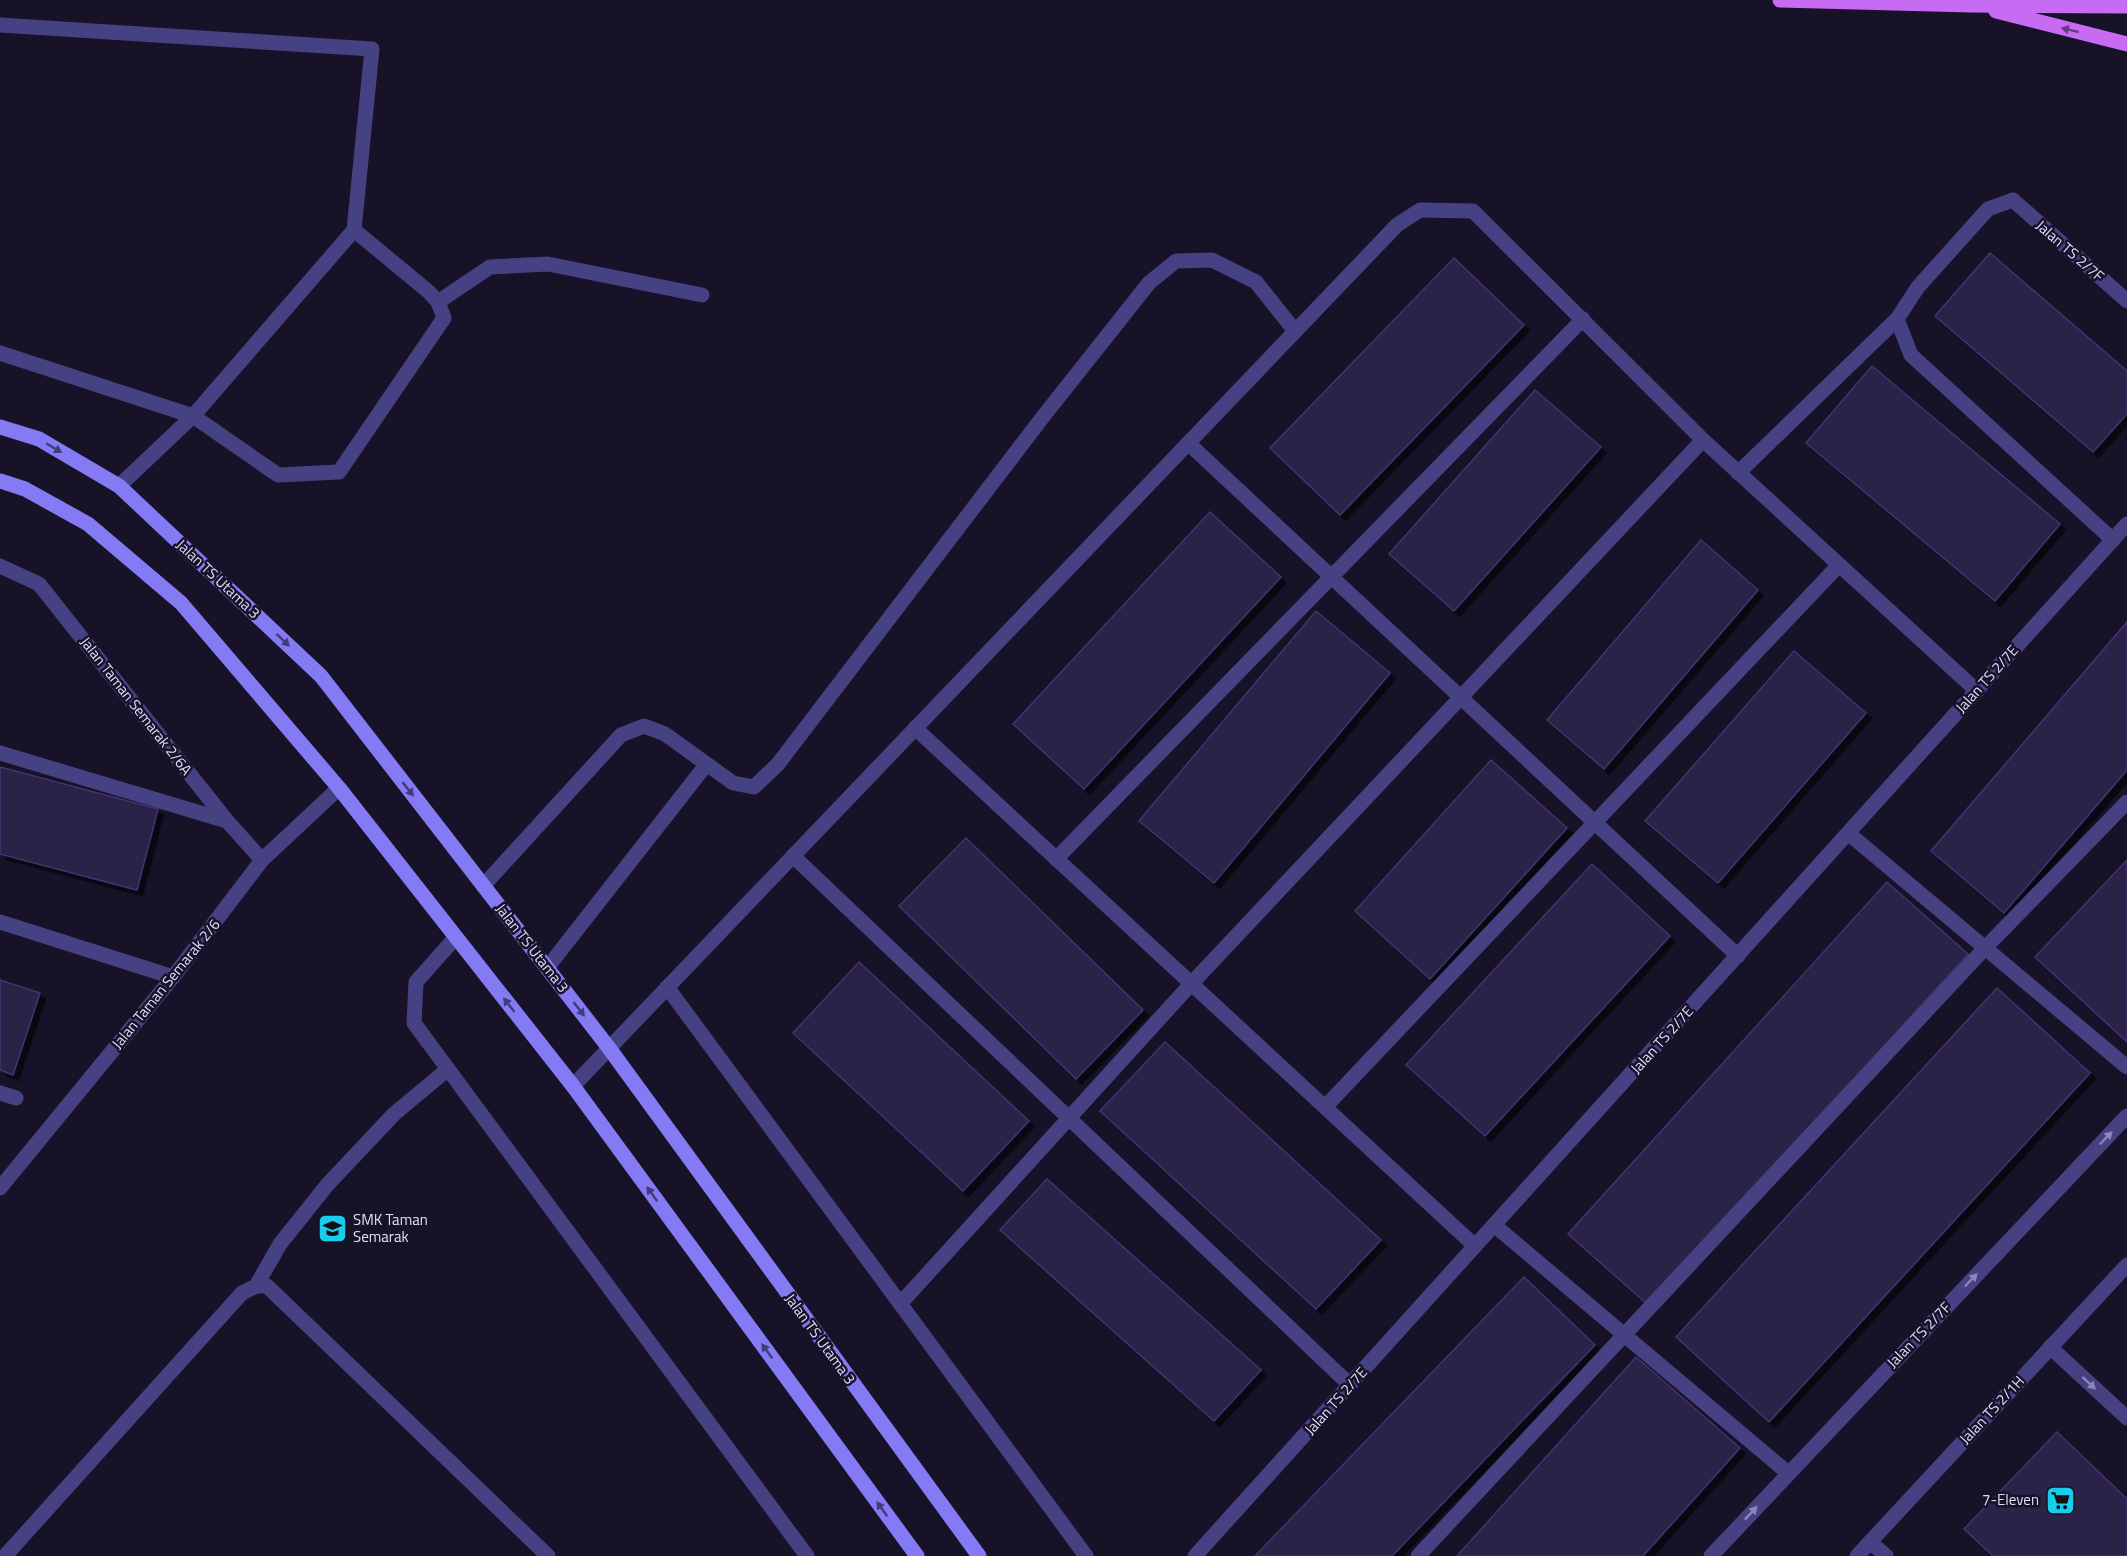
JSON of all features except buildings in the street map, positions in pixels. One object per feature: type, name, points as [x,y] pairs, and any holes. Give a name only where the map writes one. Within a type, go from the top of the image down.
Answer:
[{"type":"main road","points":[[1780,0],[2127,6]]},
{"type":"main road","points":[[1971,5],[2127,44]]},
{"type":"street","points":[[0,25],[372,49],[354,230],[193,416],[119,486]]},
{"type":"street","name":"Jalan TS 2/7F","points":[[1897,319],[1918,287],[1988,209],[2013,201],[2127,301]]},
{"type":"street","points":[[573,1086],[1397,225],[1420,210],[1473,211],[1703,440],[1977,691]]},
{"type":"street","points":[[0,352],[193,416],[278,475],[339,471],[444,318],[438,302],[354,230]]},
{"type":"street","points":[[483,886],[621,735],[645,726],[664,734],[733,783],[754,787],[778,764],[1041,418],[1149,284],[1176,261],[1212,260],[1256,282],[1295,331]]},
{"type":"street","points":[[438,302],[490,267],[548,264],[702,295]]},
{"type":"street","points":[[1056,859],[1583,319]]},
{"type":"street","points":[[1738,473],[1897,319],[1911,355],[2112,540]]},
{"type":"street","name":"Jalan TS Utama 3","points":[[0,427],[39,439],[119,486],[321,676],[609,1048],[979,1556]]},
{"type":"street","points":[[900,1304],[1191,984],[1703,440]]},
{"type":"street","points":[[1188,443],[1738,956]]},
{"type":"street","points":[[0,481],[25,489],[88,524],[181,603],[339,788],[573,1086],[916,1556]]},
{"type":"street","name":"Jalan TS 2/7E","points":[[1195,1556],[2127,524]]},
{"type":"street","points":[[1325,1107],[1839,565]]},
{"type":"street","name":"Jalan Taman Semarak 2/6A","points":[[0,566],[39,584],[227,821],[262,860]]},
{"type":"street","points":[[915,728],[1476,1246]]},
{"type":"street","points":[[0,753],[227,821]]},
{"type":"street","points":[[547,968],[706,765]]},
{"type":"street","name":"Jalan Taman Semarak 2/6","points":[[0,1188],[173,977],[262,860],[339,788]]},
{"type":"street","points":[[1418,1556],[1985,948],[2127,802]]},
{"type":"street","points":[[1848,833],[2127,1067]]},
{"type":"street","points":[[793,856],[1350,1385]]},
{"type":"street","points":[[0,922],[173,977]]},
{"type":"street","points":[[456,937],[416,982],[414,1023],[807,1556]]},
{"type":"street","points":[[667,987],[1086,1556]]},
{"type":"street","points":[[256,1286],[280,1244],[328,1184],[394,1114],[448,1069]]},
{"type":"street","points":[[0,1093],[15,1098]]},
{"type":"street","name":"Jalan TS 2/7F","points":[[1711,1556],[2127,1116]]},
{"type":"street","points":[[1494,1225],[1788,1473]]},
{"type":"street","name":"Jalan TS 2/1H","points":[[1857,1556],[2127,1265]]},
{"type":"street","points":[[5,1556],[242,1293],[256,1286],[267,1287],[548,1556]]},
{"type":"street","points":[[2050,1347],[2127,1418]]},
{"type":"street","points":[[1870,1542],[1886,1556]]},
{"type":"place","name":"SMK Taman Semarak","points":[[332,1229]]},
{"type":"place","name":"7-Eleven","points":[[2060,1500]]}]
